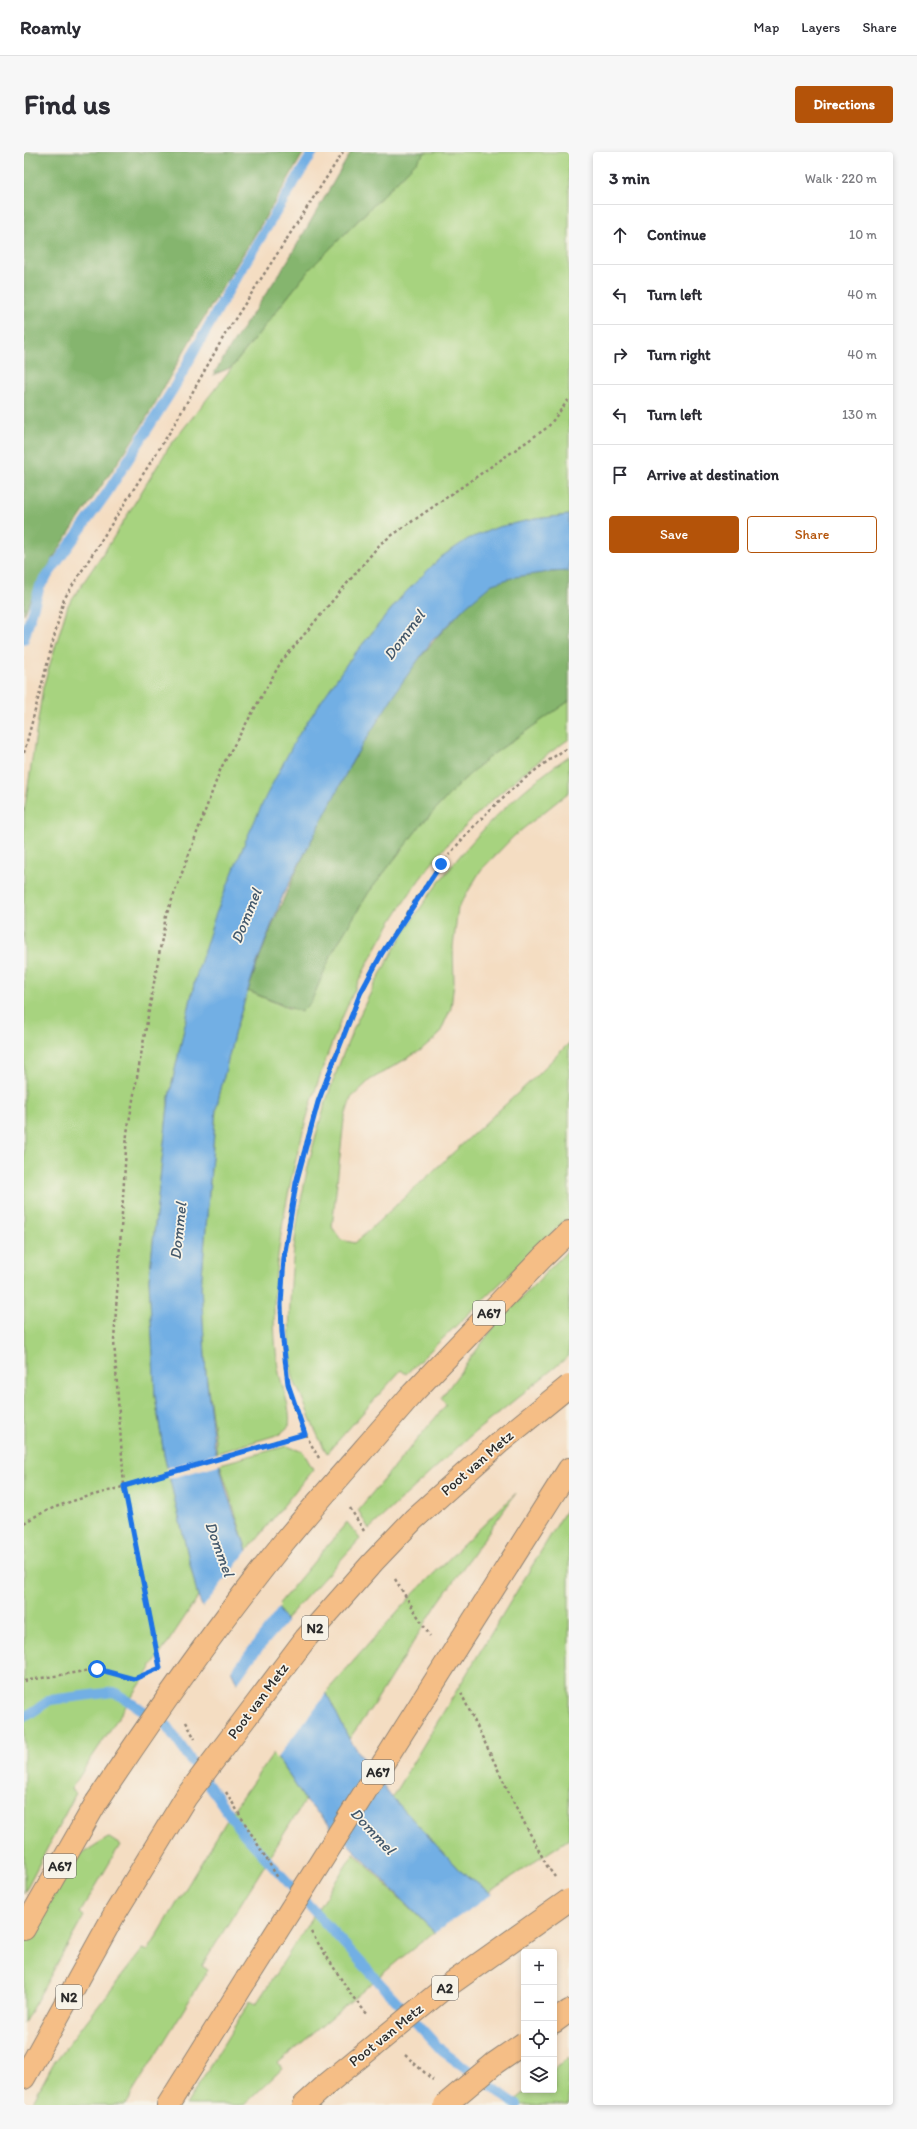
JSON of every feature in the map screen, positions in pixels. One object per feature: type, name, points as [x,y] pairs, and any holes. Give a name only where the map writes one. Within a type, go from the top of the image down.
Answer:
[{"type":"highway","name":"A67","points":[[24,1928],[96,1803],[152,1720],[235,1606],[284,1542],[411,1395],[543,1257],[569,1232]]},
{"type":"highway","name":"Poot van Metz","points":[[24,2078],[114,1916],[186,1797],[310,1632],[414,1519],[499,1443],[569,1386]]},
{"type":"highway","name":"A67","points":[[168,2105],[569,1469]]},
{"type":"highway","name":"Poot van Metz","points":[[304,2105],[327,2084],[442,1990],[569,1900]]},
{"type":"highway","points":[[555,2021],[569,2011]]},
{"type":"highway","points":[[445,2105],[495,2064],[521,2045]]},
{"type":"path","points":[[24,753],[64,598],[173,427],[224,336],[343,152]]},
{"type":"path","points":[[160,1668],[124,1486],[114,1341],[127,1133],[166,916],[221,768],[281,662],[381,543],[548,427],[569,399]]},
{"type":"path","points":[[24,1523],[57,1505],[78,1498],[305,1434],[288,1384],[282,1332],[281,1304],[284,1258],[296,1183],[318,1102],[338,1048],[360,994],[382,953],[441,864],[500,801],[532,774],[569,747]]},
{"type":"path","points":[[24,1681],[97,1669],[134,1679],[153,1671]]},
{"type":"path","points":[[185,1721],[196,1742]]},
{"type":"path","points":[[224,1789],[280,1882]]},
{"type":"path","points":[[309,1928],[352,1996],[372,2019]]},
{"type":"path","points":[[403,2053],[438,2084]]},
{"type":"green space","points":[[24,152],[304,152],[183,352],[156,403],[126,451],[79,518],[50,564],[36,588],[24,614]]},
{"type":"green space","points":[[351,152],[426,152],[309,270],[232,367],[213,375],[287,262]]},
{"type":"green space","points":[[426,152],[569,152],[569,515],[535,519],[441,557],[402,596],[348,662],[195,980],[169,1097],[149,1279],[155,1396],[164,1455],[198,1597],[71,1789],[76,1793],[24,1893],[24,813],[43,687],[68,605],[112,540],[169,447],[309,270]]},
{"type":"green space","points":[[569,571],[569,701],[489,757],[460,783],[420,826],[369,892],[333,951],[311,1002],[301,1012],[248,991],[266,941],[297,869],[346,774],[402,681],[436,639],[467,605],[492,584],[509,577],[519,575]]},
{"type":"green space","points":[[569,701],[569,739],[511,783],[458,833],[420,879],[386,930],[357,985],[332,1043],[311,1103],[295,1163],[283,1223],[275,1282],[274,1325],[279,1375],[288,1404],[290,1419],[289,1426],[280,1434],[217,1453],[206,1374],[201,1287],[216,1109],[235,1031],[248,991],[290,1009],[311,1002],[333,951],[369,892],[420,826],[460,783],[489,757]]},
{"type":"green space","points":[[569,756],[569,792],[514,836],[481,870],[458,908],[453,947],[454,982],[451,1008],[439,1035],[423,1049],[370,1080],[351,1098],[344,1120],[332,1227],[341,1240],[355,1243],[531,1081],[569,1043],[569,1217],[406,1374],[401,1370],[327,1453],[316,1432],[292,1375],[290,1303],[292,1270],[302,1198],[319,1125],[344,1052],[376,983],[415,917],[460,856],[511,802]]},
{"type":"green space","points":[[569,1249],[569,1356],[470,1436],[369,1529],[358,1510],[446,1405],[441,1398],[496,1324]]},
{"type":"green space","points":[[287,1446],[303,1452],[313,1469],[247,1551],[220,1464]]},
{"type":"green space","points":[[516,1493],[438,1603],[374,1704],[349,1739],[326,1692],[413,1594]]},
{"type":"green space","points":[[569,1505],[569,1839],[489,1892],[459,1870],[392,1797]]},
{"type":"green space","points":[[347,1522],[360,1539],[285,1620],[277,1606]]},
{"type":"green space","points":[[274,1752],[305,1800],[202,1966],[208,1970],[125,2105],[31,2105],[53,2064],[143,1949],[148,1951],[233,1810]]},
{"type":"green space","points":[[108,1837],[120,1845],[80,1913],[84,1916],[24,2023],[24,1943],[64,1871],[80,1855]]},
{"type":"green space","points":[[354,1853],[434,1932],[278,2063],[282,2069],[244,2105],[186,2105],[250,2001],[256,2004]]},
{"type":"green space","points":[[569,2057],[569,2105],[509,2105],[524,2093],[557,2093],[557,2067]]},
{"type":"water","name":"Dommel","points":[[569,515],[569,571],[549,572],[515,577],[492,584],[466,606],[431,642],[399,687],[353,760],[283,895],[255,968],[235,1031],[216,1109],[201,1287],[206,1374],[214,1444],[227,1493],[247,1551],[248,1549],[277,1606],[326,1692],[349,1739],[392,1797],[459,1870],[489,1892],[557,1949],[521,1949],[521,2006],[434,1932],[305,1800],[274,1752],[242,1694],[198,1597],[164,1455],[155,1396],[149,1279],[169,1097],[195,980],[215,916],[245,842],[266,796],[297,737],[348,662],[402,596],[441,557],[468,539],[498,527],[535,519]]},
{"type":"pier","points":[[219,1453],[222,1464],[168,1479],[166,1468]]},
{"type":"pier","points":[[249,1548],[280,1606],[230,1672],[201,1610]]},
{"type":"pier","points":[[288,1621],[328,1691],[276,1759],[236,1686],[256,1658]]},
{"type":"pier","points":[[494,1893],[569,1957],[569,2049],[557,2039],[557,1949],[521,1949],[521,2008],[433,1934]]},
{"type":"waterway","points":[[24,639],[40,586],[107,493],[175,386],[231,286],[313,152]]},
{"type":"waterway","points":[[24,1718],[50,1700],[114,1692],[166,1725],[241,1831],[442,2051],[517,2105]]},
{"type":"route","points":[[97,1669],[134,1679],[160,1668],[124,1486],[274,1443],[276,1441],[305,1434],[288,1384],[282,1332],[281,1304],[284,1258],[296,1183],[318,1102],[360,994],[382,953],[441,864]]}]
